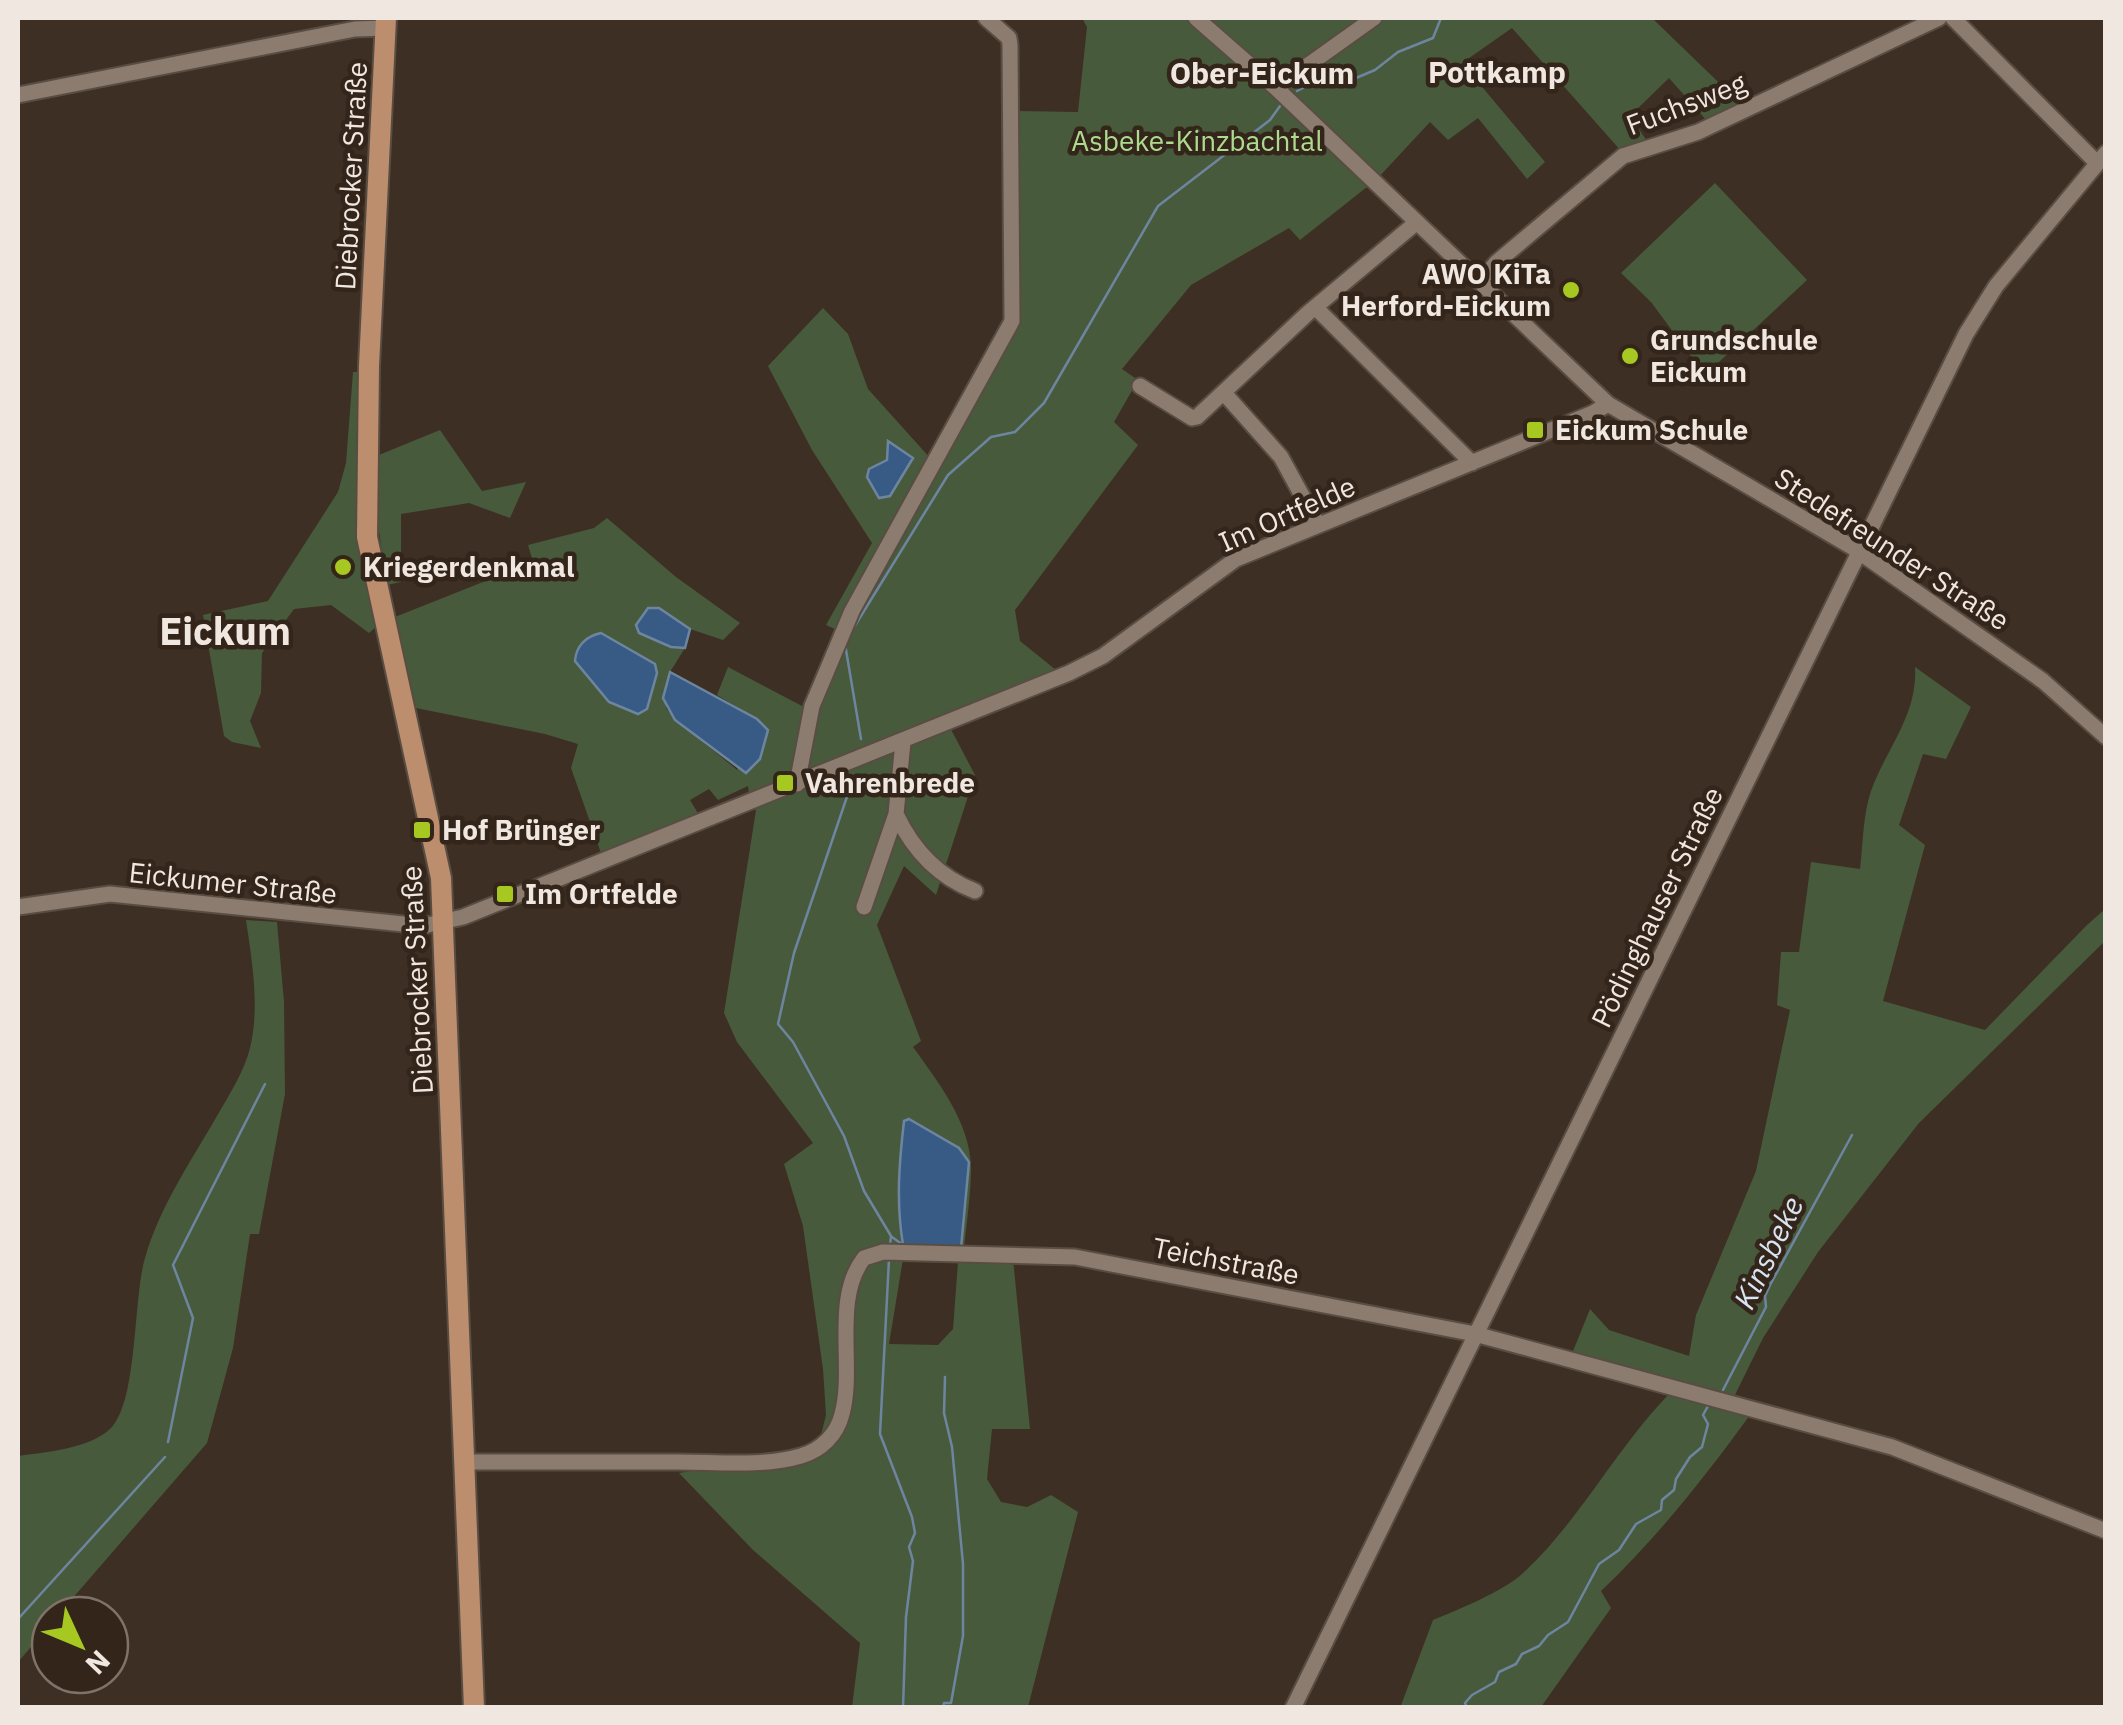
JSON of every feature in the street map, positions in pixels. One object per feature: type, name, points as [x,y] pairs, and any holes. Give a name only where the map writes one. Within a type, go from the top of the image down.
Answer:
[{"type":"main road","name":"Diebrocker Straße","points":[[386,23],[368,400],[367,537],[441,878],[474,1708]]},
{"type":"street","points":[[797,784],[812,706],[844,628],[1012,321],[1010,45],[1009,38],[986,18]]},
{"type":"street","name":"Stedefreunder Straße","points":[[1196,18],[1276,88],[1608,404],[1858,552],[1961,620],[2043,681],[2106,737]]},
{"type":"street","points":[[1276,88],[1374,18]]},
{"type":"street","name":"Fuchsweg","points":[[1480,281],[1496,262],[1622,156],[1708,127],[1939,18]]},
{"type":"street","points":[[1953,18],[2101,158]]},
{"type":"street","points":[[18,95],[386,23]]},
{"type":"street","name":"Pödinghauser Straße","points":[[1293,1708],[1974,319],[2101,158]]},
{"type":"street","points":[[1140,386],[1197,418],[1316,307],[1417,222]]},
{"type":"street","points":[[1316,307],[1472,463]]},
{"type":"street","points":[[1224,393],[1281,457],[1318,526]]},
{"type":"street","name":"Im Ortfelde","points":[[444,922],[903,742],[1085,666],[1228,563],[1593,414],[1608,404]]},
{"type":"street","points":[[864,907],[896,814],[903,742]]},
{"type":"street","points":[[896,814],[936,870],[952,882],[975,890]]},
{"type":"street","name":"Eickumer Straße","points":[[18,907],[110,894],[370,922],[422,926],[444,922]]},
{"type":"street","name":"Teichstraße","points":[[464,1462],[736,1462],[802,1456],[824,1445],[843,1412],[852,1280],[864,1258],[888,1252],[1075,1257],[1476,1334],[1892,1447],[2106,1531]]},
{"type":"green space","name":"Asbeke-Kinzbachtal","points":[[1082,18],[1652,18],[1742,105],[1708,122],[1669,78],[1630,116],[1649,144],[1622,152],[1512,28],[1462,63],[1545,162],[1527,179],[1478,118],[1448,140],[1430,122],[1377,179],[1300,240],[1289,228],[1191,285],[1122,369],[1138,380],[1114,422],[1138,445],[1015,610],[1020,641],[1056,670],[945,718],[975,775],[936,895],[904,866],[877,925],[921,1041],[913,1047],[951,1103],[965,1134],[971,1167],[964,1247],[1012,1249],[1030,1429],[992,1429],[987,1479],[1001,1502],[1027,1507],[1051,1495],[1078,1512],[1028,1707],[852,1707],[860,1643],[753,1550],[679,1473],[800,1453],[820,1439],[826,1415],[803,1226],[784,1164],[813,1143],[737,1042],[724,1013],[756,810],[751,810],[748,786],[718,800],[709,789],[690,800],[699,815],[601,853],[571,768],[578,744],[416,708],[395,617],[533,562],[528,545],[594,528],[607,518],[676,577],[740,623],[723,640],[690,629],[659,608],[639,633],[671,647],[685,648],[670,672],[666,708],[737,770],[757,719],[717,695],[728,667],[804,707],[839,631],[826,625],[872,543],[812,450],[768,366],[823,308],[848,334],[868,389],[931,459],[1006,318],[1004,281],[1011,275],[1013,111],[1078,112],[1087,27]],"holes":[[[903,1259],[958,1262],[953,1329],[938,1345],[889,1344]]]},
{"type":"green space","points":[[1715,183],[1807,280],[1705,375],[1651,302],[1621,273]]},
{"type":"green space","points":[[353,372],[360,372],[357,539],[376,627],[369,633],[331,605],[294,609],[262,653],[261,693],[250,721],[261,748],[232,742],[224,736],[203,615],[268,601],[338,492],[346,463]]},
{"type":"green space","points":[[440,430],[482,491],[526,482],[510,518],[469,503],[401,514],[401,582],[387,585],[376,511],[374,457]]},
{"type":"green space","points":[[1915,667],[1971,707],[1946,759],[1923,754],[1899,825],[1925,845],[1883,1001],[1985,1030],[2105,909],[2105,941],[1919,1123],[1818,1252],[1763,1338],[1732,1401],[1755,1408],[1682,1503],[1601,1591],[1611,1608],[1541,1707],[1400,1708],[1433,1620],[1467,1606],[1522,1574],[1563,1530],[1673,1390],[1569,1361],[1590,1309],[1609,1330],[1689,1356],[1696,1315],[1756,1171],[1790,1010],[1777,1005],[1781,952],[1799,952],[1811,862],[1860,869],[1868,800],[1912,701]]},
{"type":"green space","points":[[246,920],[277,922],[284,1002],[285,1094],[259,1234],[250,1234],[233,1348],[207,1443],[75,1595],[30,1595],[30,1648],[18,1662],[18,1456],[91,1441],[111,1428],[120,1414],[130,1372],[145,1258],[176,1185],[244,1066],[253,1032],[253,968]]},
{"type":"water","points":[[888,441],[913,458],[890,496],[879,498],[867,477],[869,469],[887,460]]},
{"type":"water","points":[[648,608],[659,608],[690,629],[685,648],[671,647],[639,633],[636,625]]},
{"type":"water","points":[[601,633],[655,664],[657,673],[647,709],[638,714],[609,702],[575,661],[583,642]]},
{"type":"water","points":[[670,672],[757,719],[768,730],[760,759],[746,773],[675,720],[663,698]]},
{"type":"water","points":[[909,1119],[959,1148],[969,1162],[961,1248],[903,1245],[900,1168],[904,1121]]},
{"type":"waterway","points":[[1297,91],[1315,82],[1344,83],[1375,70],[1398,52],[1433,38],[1441,18]]},
{"type":"waterway","points":[[851,632],[948,475],[991,437],[1015,432],[1044,403],[1158,206],[1270,120],[1280,106]]},
{"type":"waterway","points":[[845,644],[861,739]]},
{"type":"waterway","points":[[854,776],[794,953],[778,1024],[793,1042],[844,1136],[864,1191],[891,1236],[890,1246]]},
{"type":"waterway","points":[[168,1442],[193,1318],[173,1265],[265,1084]]},
{"type":"waterway","name":"Kinsbeke","points":[[1723,1390],[1766,1307],[1770,1285],[1852,1135]]},
{"type":"waterway","points":[[892,1237],[903,1245]]},
{"type":"waterway","points":[[889,1259],[880,1434],[915,1533],[909,1547],[913,1561],[906,1617],[903,1708]]},
{"type":"waterway","points":[[943,1708],[944,1703],[951,1703],[963,1636],[963,1564],[952,1447],[944,1413],[945,1377]]},
{"type":"waterway","name":"Kinsbeke","points":[[1467,1708],[1465,1703],[1472,1695],[1495,1682],[1499,1672],[1516,1664],[1522,1654],[1539,1646],[1568,1622],[1599,1564],[1619,1550],[1636,1524],[1661,1510],[1662,1500],[1674,1490],[1690,1457],[1702,1447],[1708,1424],[1703,1415],[1708,1406]]},
{"type":"waterway","points":[[18,1619],[165,1457]]},
{"type":"place","name":"AWO KiTa Herford-Eickum","points":[[1571,290]]},
{"type":"place","name":"Grundschule Eickum","points":[[1630,356]]},
{"type":"place","name":"Eickum Schule","points":[[1535,430]]},
{"type":"place","name":"Kriegerdenkmal","points":[[343,567]]},
{"type":"place","name":"Vahrenbrede","points":[[785,783]]},
{"type":"place","name":"Hof Brünger","points":[[422,830]]},
{"type":"place","name":"Im Ortfelde","points":[[505,894]]},
{"type":"district","name":"Pottkamp","points":[[1497,73]]},
{"type":"district","name":"Ober-Eickum","points":[[1262,74]]},
{"type":"district","name":"Eickum","points":[[225,632]]}]
